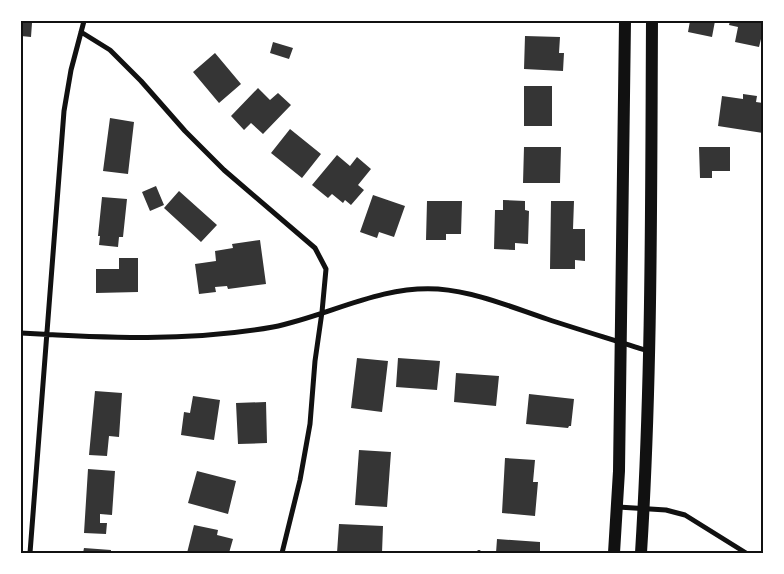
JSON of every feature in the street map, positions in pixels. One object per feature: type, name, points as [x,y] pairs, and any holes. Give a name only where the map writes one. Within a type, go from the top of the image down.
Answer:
[{"type":"main road","points":[[614,553],[618,507],[625,21]]},
{"type":"main road","points":[[641,553],[648,351],[652,21]]},
{"type":"street","points":[[30,553],[64,111],[71,70],[84,21]]},
{"type":"street","points":[[81,32],[110,50],[224,170],[315,248],[326,269],[310,424],[302,470],[282,553]]},
{"type":"street","points":[[21,333],[160,338],[203,336],[276,326],[384,294],[437,289],[470,294],[648,351]]},
{"type":"street","points":[[618,507],[666,510],[685,515],[746,553]]},
{"type":"building","points":[[21,21],[32,23],[31,37],[21,36]]},
{"type":"building","points":[[371,21],[386,21],[386,23],[371,23]]},
{"type":"building","points":[[690,21],[715,21],[712,37],[688,32]]},
{"type":"building","points":[[730,21],[763,21],[763,31],[759,47],[735,42],[738,27],[729,25]]},
{"type":"building","points":[[525,36],[560,37],[559,53],[564,53],[563,71],[524,69]]},
{"type":"building","points":[[273,42],[293,48],[289,59],[270,53]]},
{"type":"building","points":[[215,53],[241,84],[219,103],[193,72]]},
{"type":"building","points":[[524,86],[552,86],[552,126],[524,126]]},
{"type":"building","points":[[258,88],[270,100],[278,93],[291,105],[263,134],[251,123],[244,130],[231,116]]},
{"type":"building","points":[[743,94],[757,96],[756,102],[763,103],[763,133],[718,126],[722,96],[743,99]]},
{"type":"building","points":[[110,118],[134,122],[128,174],[103,171]]},
{"type":"building","points":[[290,129],[321,154],[302,178],[271,153]]},
{"type":"building","points":[[524,147],[561,147],[560,183],[523,183]]},
{"type":"building","points":[[699,147],[730,147],[730,171],[712,171],[712,178],[700,178]]},
{"type":"building","points":[[337,155],[350,166],[357,157],[371,169],[358,185],[364,190],[351,205],[345,200],[343,203],[332,194],[328,198],[312,185]]},
{"type":"building","points":[[156,186],[164,205],[150,211],[142,192]]},
{"type":"building","points":[[179,191],[217,225],[201,242],[164,208]]},
{"type":"building","points":[[373,195],[405,206],[394,237],[379,232],[377,238],[360,232]]},
{"type":"building","points":[[102,197],[127,199],[123,237],[119,237],[118,247],[99,245],[100,236],[98,236]]},
{"type":"building","points":[[503,200],[525,201],[525,210],[529,211],[528,244],[515,243],[515,250],[494,249],[495,210],[503,210]]},
{"type":"building","points":[[427,201],[462,201],[461,234],[446,234],[446,240],[426,240]]},
{"type":"building","points":[[551,201],[574,201],[573,229],[585,229],[585,261],[575,260],[575,269],[550,269]]},
{"type":"building","points":[[260,240],[266,284],[228,289],[227,286],[215,287],[216,292],[199,294],[195,264],[216,261],[215,251],[233,248],[232,244]]},
{"type":"building","points":[[119,258],[138,258],[138,292],[96,293],[96,269],[119,269]]},
{"type":"building","points":[[357,358],[388,361],[382,412],[351,408]]},
{"type":"building","points":[[398,358],[440,361],[437,390],[396,387]]},
{"type":"building","points":[[456,373],[499,376],[496,406],[454,402]]},
{"type":"building","points":[[95,391],[122,393],[119,437],[109,436],[107,456],[89,455]]},
{"type":"building","points":[[529,394],[574,399],[571,426],[568,428],[526,424]]},
{"type":"building","points":[[193,396],[220,400],[214,440],[181,435],[184,412],[190,413]]},
{"type":"building","points":[[266,402],[267,443],[238,444],[236,403]]},
{"type":"building","points":[[359,450],[391,452],[387,507],[355,505]]},
{"type":"building","points":[[505,458],[535,460],[533,482],[538,482],[535,516],[502,513]]},
{"type":"building","points":[[88,469],[115,471],[112,515],[100,514],[100,523],[107,523],[106,534],[84,533]]},
{"type":"building","points":[[197,471],[236,481],[228,514],[188,503]]},
{"type":"building","points":[[339,524],[383,526],[382,553],[337,553]]},
{"type":"building","points":[[194,525],[218,530],[217,535],[233,539],[229,553],[187,553]]},
{"type":"building","points":[[497,539],[540,542],[540,553],[496,553]]},
{"type":"building","points":[[84,548],[111,550],[111,553],[83,553]]}]
